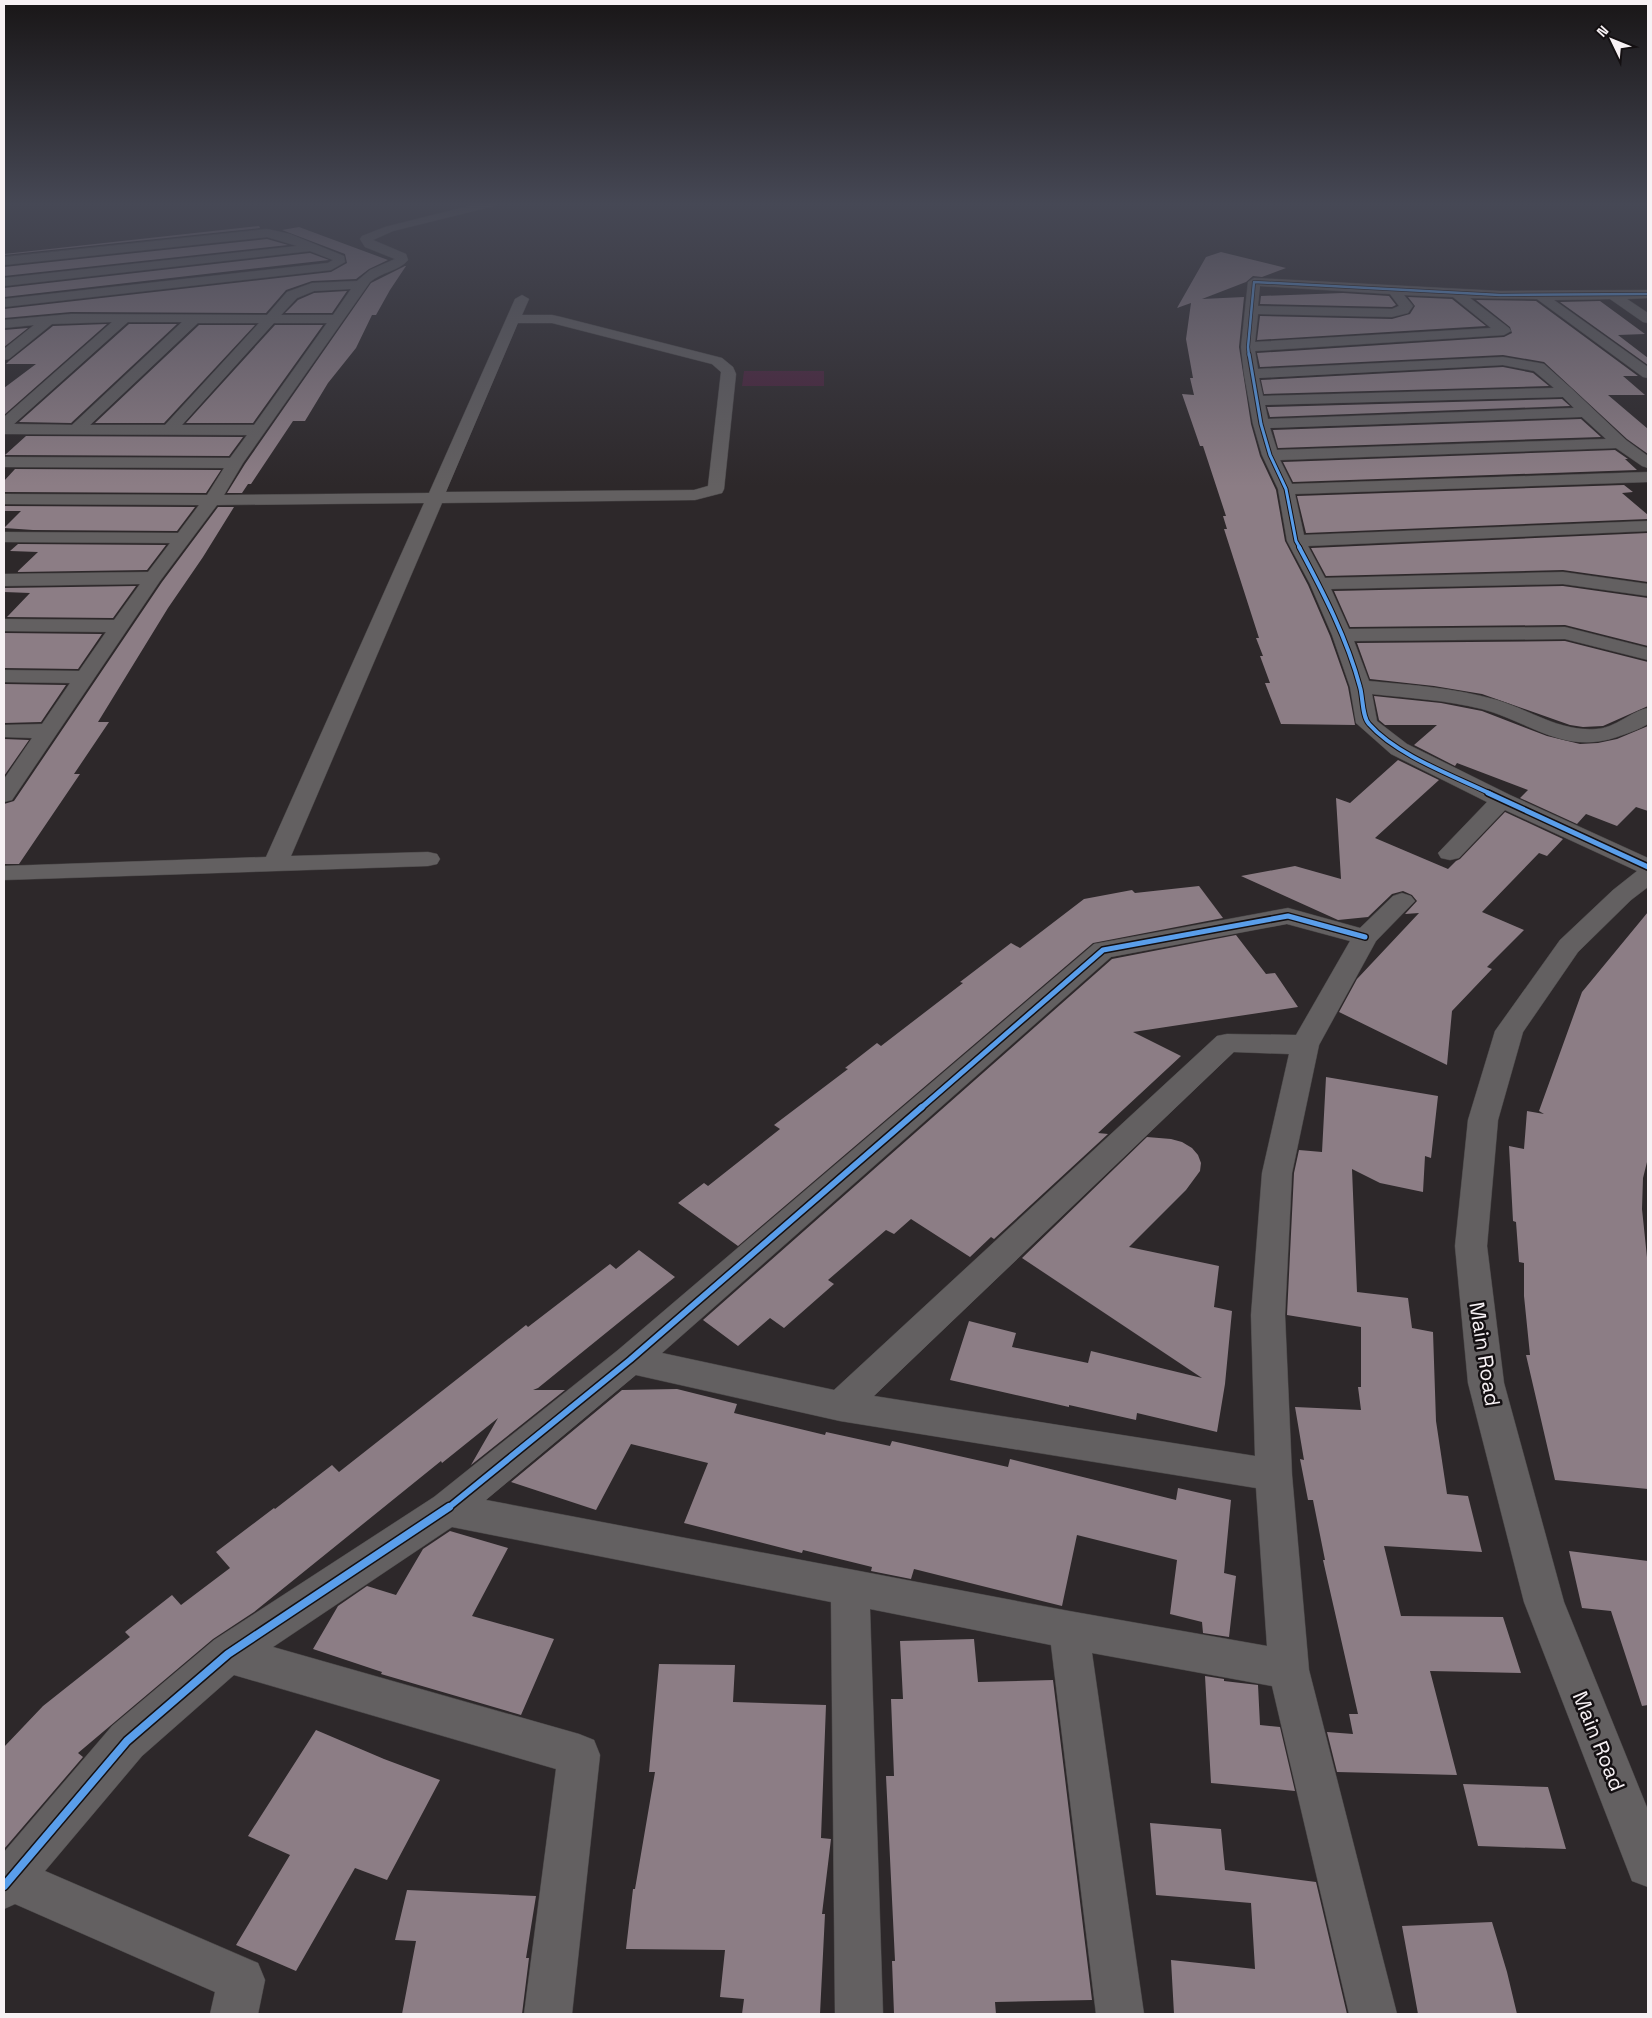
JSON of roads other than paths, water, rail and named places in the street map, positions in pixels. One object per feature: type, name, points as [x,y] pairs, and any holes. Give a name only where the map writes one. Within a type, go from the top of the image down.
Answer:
[{"type":"street","points":[[4,303],[47,298]]},
{"type":"street","points":[[168,430],[289,298]]},
{"type":"street","points":[[4,794],[153,578],[212,500],[235,463],[352,298]]},
{"type":"street","points":[[1252,298],[1248,347],[1251,374],[1258,401],[1261,424],[1270,455],[1286,489],[1296,542],[1319,584],[1342,635],[1360,687],[1367,723],[1399,750],[1502,800],[1648,866]]},
{"type":"street","points":[[1250,310],[1392,313],[1403,310],[1406,306],[1400,298]]},
{"type":"street","points":[[1248,347],[1504,331],[1463,298]]},
{"type":"street","points":[[1543,298],[1648,374]]},
{"type":"street","points":[[1617,298],[1648,319]]},
{"type":"street","points":[[274,864],[522,299]]},
{"type":"street","points":[[4,425],[125,318]]},
{"type":"street","points":[[76,429],[195,318]]},
{"type":"street","points":[[4,324],[50,319],[338,319]]},
{"type":"street","points":[[7,351],[50,319]]},
{"type":"street","points":[[4,499],[212,500],[695,495],[716,490],[730,374],[723,358],[561,320],[513,319]]},
{"type":"street","points":[[1251,374],[1503,361],[1539,367],[1620,443],[1648,463]]},
{"type":"street","points":[[1258,401],[1567,392]]},
{"type":"street","points":[[1261,424],[1586,412]]},
{"type":"street","points":[[4,429],[260,430]]},
{"type":"street","points":[[1270,455],[1620,443]]},
{"type":"street","points":[[4,462],[235,463]]},
{"type":"street","points":[[1286,489],[1648,477]]},
{"type":"street","points":[[1296,542],[1648,526]]},
{"type":"street","points":[[4,537],[182,538]]},
{"type":"street","points":[[4,580],[153,578]]},
{"type":"street","points":[[1319,584],[1563,578],[1648,590]]},
{"type":"street","points":[[4,625],[120,626]]},
{"type":"street","points":[[1342,635],[1565,633],[1648,654]]},
{"type":"street","points":[[4,676],[86,677]]},
{"type":"street","points":[[1360,687],[1448,695],[1491,705],[1566,735],[1599,736],[1632,725],[1648,714]]},
{"type":"street","points":[[4,731],[48,731]]},
{"type":"street","points":[[1450,852],[1502,800]]},
{"type":"street","points":[[4,873],[428,859]]},
{"type":"street","name":"Main Road","points":[[1648,875],[1622,895],[1569,946],[1509,1030],[1483,1120],[1470,1246],[1486,1384],[1544,1602],[1648,1865]]},
{"type":"street","points":[[1373,2014],[1289,1670],[1274,1475],[1268,1315],[1276,1173],[1305,1045],[1365,937],[1402,901]]},
{"type":"street","points":[[234,2014],[241,1980],[7,1882],[127,1741],[228,1654],[447,1509],[630,1360],[1103,950],[1288,916],[1365,937]]},
{"type":"street","points":[[840,1406],[1227,1043],[1305,1045]]},
{"type":"street","points":[[630,1360],[840,1406],[1274,1475]]},
{"type":"street","points":[[447,1509],[1069,1630],[1289,1670]]},
{"type":"street","points":[[850,1586],[859,2014]]},
{"type":"street","points":[[1069,1630],[1120,2014]]},
{"type":"street","points":[[228,1654],[580,1755],[548,2014]]}]
